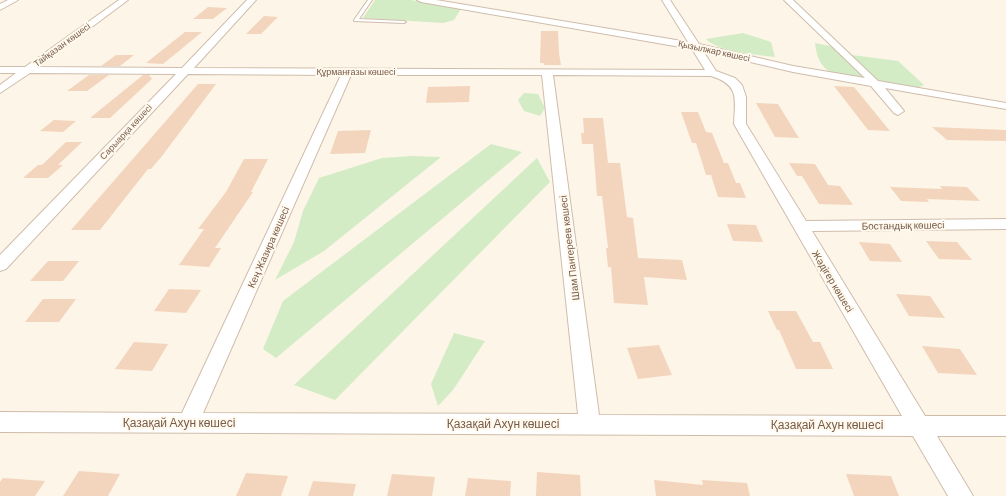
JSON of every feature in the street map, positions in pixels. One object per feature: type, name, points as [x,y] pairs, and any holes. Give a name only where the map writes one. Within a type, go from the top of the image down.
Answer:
[{"type":"street","points":[[0,7],[14,0]]},
{"type":"street","name":"Тайқазан көшесі","points":[[0,90],[124,0]]},
{"type":"street","name":"Сарыарқа көшесі","points":[[0,265],[252,0]]},
{"type":"street","name":"Қызылжар көшесі","points":[[421,0],[694,46],[793,69],[1006,106]]},
{"type":"street","points":[[666,0],[712,73]]},
{"type":"street","points":[[788,0],[874,83],[898,111]]},
{"type":"street","name":"Құрманғазы көшесі","points":[[0,70],[712,73]]},
{"type":"street","name":"Кең Жазира көшесі","points":[[188,423],[347,72]]},
{"type":"street","name":"Шам Пангереев көшесі","points":[[547,72],[590,425]]},
{"type":"street","name":"Жәдігер көшесі","points":[[712,73],[724,76],[733,81],[739,88],[740,124],[961,496]]},
{"type":"street","name":"Бостандық көшесі","points":[[801,226],[1006,224]]},
{"type":"street","name":"Қазақай Ахун көшесі","points":[[0,422],[1006,426]]},
{"type":"lane","points":[[370,0],[356,20],[404,22]]},
{"type":"green space","points":[[375,0],[411,0],[461,9],[454,20],[443,23],[363,18]]},
{"type":"green space","points":[[743,33],[771,42],[775,57],[729,50],[719,47],[706,39]]},
{"type":"green space","points":[[815,43],[840,48],[852,55],[898,61],[924,85],[917,88],[833,74],[822,65]]},
{"type":"green space","points":[[524,93],[538,94],[545,108],[540,116],[524,111],[518,100]]},
{"type":"green space","points":[[491,144],[522,152],[276,358],[263,349],[283,301]]},
{"type":"green space","points":[[412,156],[441,157],[324,251],[275,280],[294,242],[303,211],[319,178],[382,158]]},
{"type":"green space","points":[[537,158],[550,182],[335,400],[294,385]]},
{"type":"green space","points":[[454,333],[485,341],[453,390],[438,406],[431,384]]},
{"type":"building","points":[[208,7],[227,8],[213,19],[193,19]]},
{"type":"building","points":[[264,16],[278,17],[261,34],[246,34]]},
{"type":"building","points":[[541,31],[558,31],[561,65],[544,65],[544,63],[540,63]]},
{"type":"building","points":[[185,32],[202,32],[163,64],[146,63]]},
{"type":"building","points":[[116,55],[134,55],[120,66],[101,66]]},
{"type":"building","points":[[89,75],[109,75],[87,91],[67,91]]},
{"type":"building","points":[[143,75],[149,75],[152,79],[110,118],[90,118]]},
{"type":"building","points":[[198,84],[216,84],[162,156],[151,169],[148,169],[100,230],[71,230]]},
{"type":"building","points":[[470,86],[469,102],[426,103],[428,87]]},
{"type":"building","points":[[834,86],[854,87],[890,131],[868,130]]},
{"type":"building","points":[[756,103],[778,104],[799,138],[775,137]]},
{"type":"building","points":[[681,112],[698,112],[706,132],[712,133],[724,163],[728,163],[736,183],[740,183],[746,198],[718,197],[711,175],[706,175],[696,143],[692,143]]},
{"type":"building","points":[[583,118],[603,118],[608,163],[620,163],[627,217],[633,218],[638,258],[682,260],[687,280],[644,277],[648,305],[614,303],[611,267],[608,267],[606,248],[608,248],[602,196],[597,196],[593,144],[582,144],[581,133],[584,133]]},
{"type":"building","points":[[54,120],[76,121],[63,132],[40,131]]},
{"type":"building","points":[[932,127],[1006,130],[1006,141],[947,140]]},
{"type":"building","points":[[371,130],[365,153],[330,154],[338,131]]},
{"type":"building","points":[[66,142],[82,142],[58,165],[63,165],[48,178],[23,178],[38,165],[42,165]]},
{"type":"building","points":[[244,159],[268,159],[251,192],[253,192],[215,248],[221,248],[209,267],[179,265],[204,229],[198,229],[226,192]]},
{"type":"building","points":[[789,163],[815,164],[828,185],[840,186],[853,205],[819,204],[802,176],[797,176]]},
{"type":"building","points":[[940,186],[967,187],[980,201],[927,199],[929,202],[901,201],[890,187],[942,189]]},
{"type":"building","points":[[727,224],[756,225],[763,242],[733,241]]},
{"type":"building","points":[[926,241],[957,242],[972,260],[939,259]]},
{"type":"building","points":[[859,242],[890,244],[902,262],[870,261]]},
{"type":"building","points":[[48,261],[79,261],[63,281],[30,281]]},
{"type":"building","points":[[169,289],[201,290],[186,313],[154,311]]},
{"type":"building","points":[[896,294],[930,296],[945,318],[909,316]]},
{"type":"building","points":[[43,299],[76,299],[59,322],[25,322]]},
{"type":"building","points":[[768,311],[796,311],[813,342],[820,342],[833,369],[796,369],[779,330],[777,330]]},
{"type":"building","points":[[134,342],[168,344],[152,371],[115,369]]},
{"type":"building","points":[[659,345],[672,375],[638,379],[627,348]]},
{"type":"building","points":[[922,346],[960,349],[977,375],[938,373]]},
{"type":"building","points":[[79,471],[120,474],[108,496],[63,496]]},
{"type":"building","points":[[537,472],[580,475],[581,496],[536,496]]},
{"type":"building","points":[[246,473],[288,476],[281,496],[236,496]]},
{"type":"building","points":[[392,474],[435,477],[432,496],[387,496]]},
{"type":"building","points":[[846,474],[891,476],[899,496],[854,496]]},
{"type":"building","points":[[3,478],[45,481],[35,496],[0,496],[0,482]]},
{"type":"building","points":[[468,478],[511,481],[510,496],[465,496]]},
{"type":"building","points":[[654,480],[703,485],[702,480],[747,483],[750,496],[656,496]]},
{"type":"building","points":[[313,481],[356,484],[353,496],[308,496]]}]
